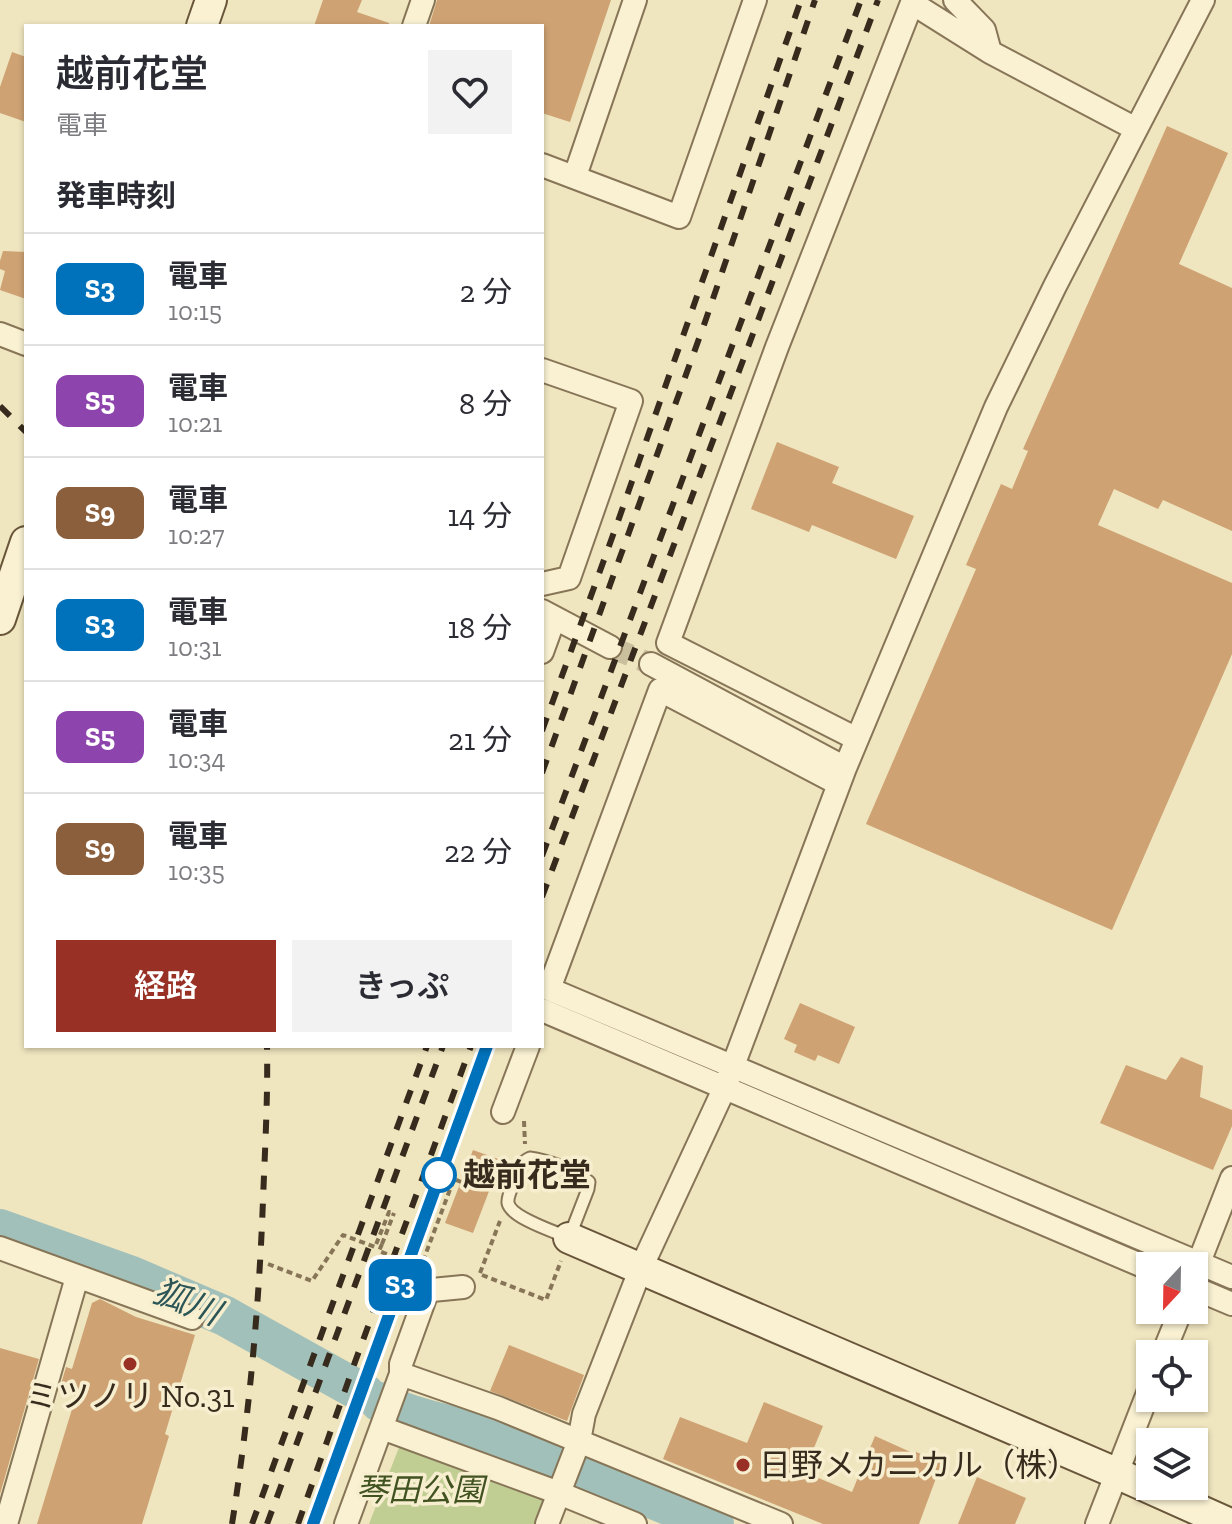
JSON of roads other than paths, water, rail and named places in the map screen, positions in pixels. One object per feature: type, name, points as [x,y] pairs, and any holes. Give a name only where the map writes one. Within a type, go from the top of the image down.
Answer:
[{"type":"street","points":[[203,24],[211,0]]},
{"type":"street","points":[[415,24],[423,0]]},
{"type":"street","points":[[575,176],[635,0]]},
{"type":"street","points":[[544,166],[679,217],[755,0]]},
{"type":"street","points":[[955,0],[984,30],[990,52]]},
{"type":"street","points":[[547,1524],[578,1444],[584,1413],[641,1268],[725,1087],[842,776],[996,407],[1203,0]]},
{"type":"street","points":[[857,739],[668,643],[777,347],[912,3],[990,52],[1136,129]]},
{"type":"street","points":[[0,334],[24,343]]},
{"type":"street","points":[[544,371],[631,401],[569,578],[544,584]]},
{"type":"street","points":[[0,619],[8,570],[24,545]]},
{"type":"street","points":[[544,612],[610,647]]},
{"type":"street","points":[[544,627],[550,630],[544,646]]},
{"type":"street","points":[[651,664],[842,776]]},
{"type":"street","points":[[544,1002],[660,690],[842,776]]},
{"type":"street","points":[[544,1002],[732,1065],[1157,1252]]},
{"type":"street","points":[[544,1002],[725,1087],[1136,1263]]},
{"type":"street","points":[[503,1112],[527,1048]]},
{"type":"street","points":[[1203,1252],[1232,1178]]},
{"type":"street","points":[[569,1238],[1230,1524]]},
{"type":"street","points":[[0,1248],[192,1318]]},
{"type":"street","points":[[1208,1272],[1232,1277]]},
{"type":"street","points":[[6,1524],[77,1277]]},
{"type":"street","points":[[346,1524],[401,1374],[401,1364],[426,1295],[432,1290],[463,1287]]},
{"type":"street","points":[[1208,1294],[1232,1304]]},
{"type":"street","points":[[401,1374],[498,1408],[578,1444],[781,1524]]},
{"type":"street","points":[[1097,1524],[1140,1412]]},
{"type":"street","points":[[387,1414],[635,1524]]},
{"type":"lane","points":[[526,1159],[540,1160],[580,1175],[589,1182],[569,1238],[512,1210],[507,1200],[519,1167],[526,1159]]},
{"type":"waterway","name":"狐川","points":[[0,1229],[129,1275],[225,1316],[365,1394]]},
{"type":"waterway","name":"狐川","points":[[380,1402],[539,1455],[714,1524]]},
{"type":"tunnel","points":[[610,647],[651,664]]},
{"type":"railway","points":[[544,725],[801,0]]},
{"type":"railway","points":[[544,767],[705,322],[815,0]]},
{"type":"railway","points":[[544,851],[861,0]]},
{"type":"railway","points":[[544,892],[878,0]]},
{"type":"railway","points":[[0,406],[24,430]]},
{"type":"railway","points":[[232,1524],[256,1322],[267,1048]]},
{"type":"railway","points":[[252,1524],[426,1048]]},
{"type":"railway","points":[[267,1524],[442,1048]]},
{"type":"railway","points":[[298,1524],[470,1048]]},
{"type":"railway","points":[[313,1524],[486,1048]]},
{"type":"train","name":"S3","points":[[313,1524],[486,1048]]},
{"type":"place","name":"越前花堂","points":[[439,1175]]},
{"type":"place","name":"ミツノリ No.31","points":[[130,1364]]},
{"type":"place","name":"日野メカニカル（株）","points":[[743,1465]]},
{"type":"park label","name":"琴田公園","points":[[420,1490]]}]
